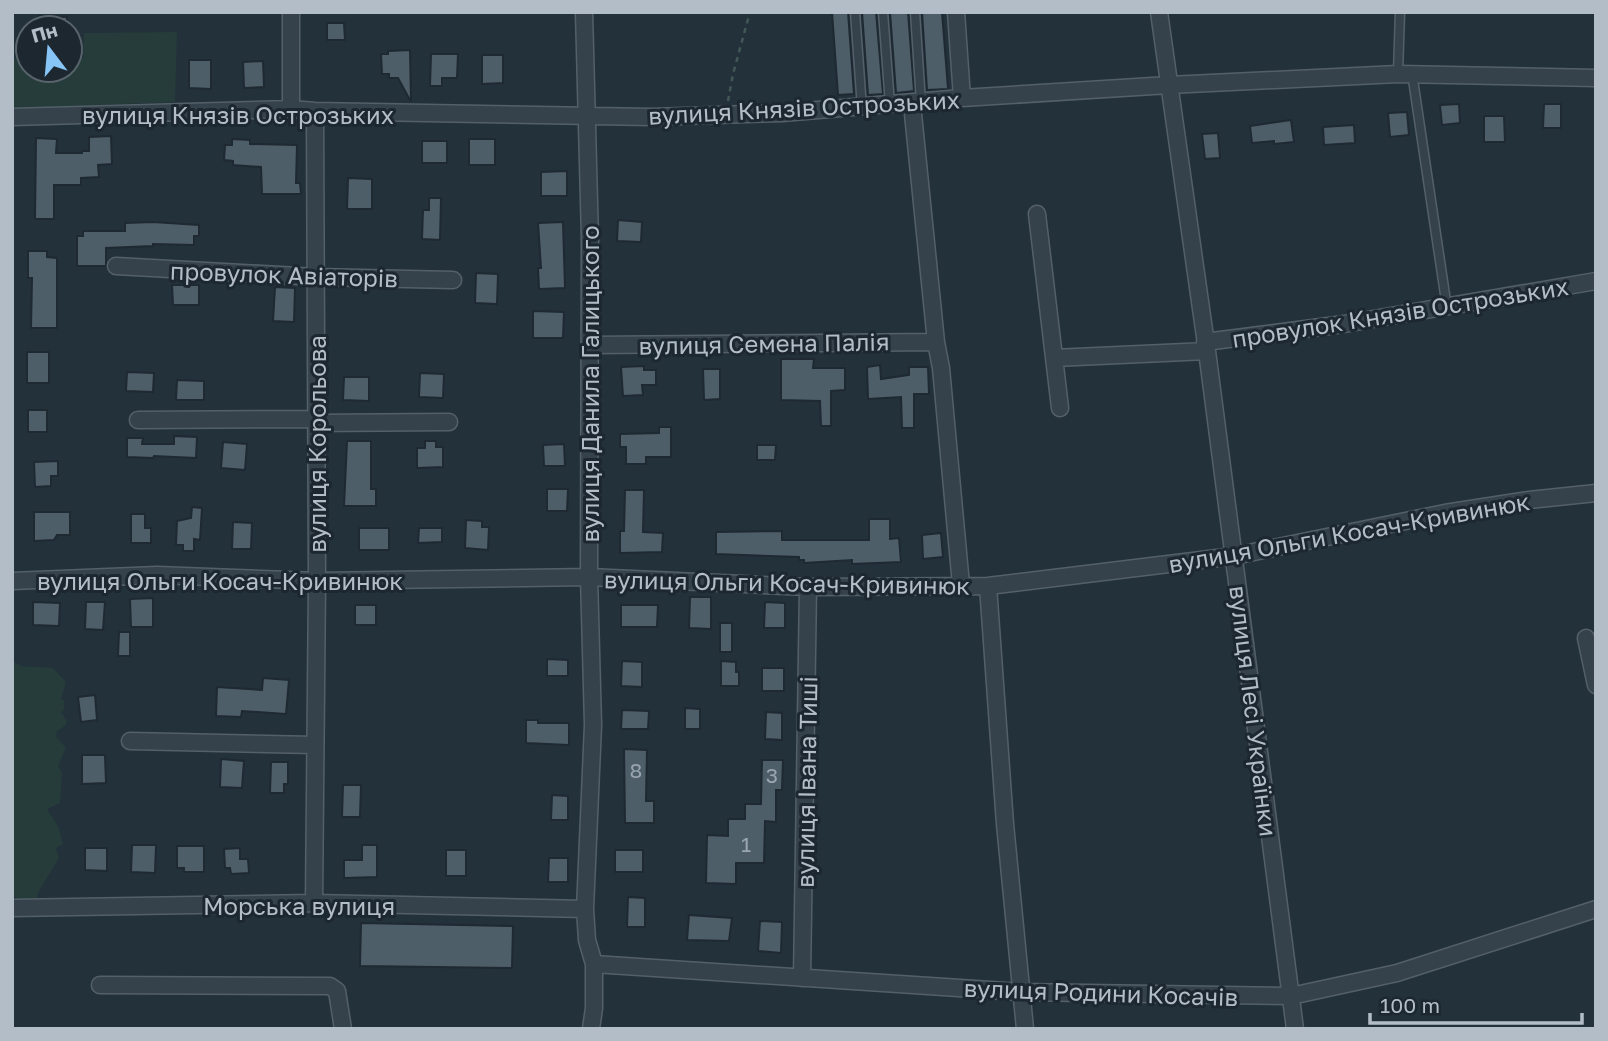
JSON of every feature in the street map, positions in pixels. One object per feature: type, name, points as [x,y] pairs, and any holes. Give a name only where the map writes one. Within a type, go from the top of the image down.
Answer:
[{"type":"street","points":[[291,12],[291,109]]},
{"type":"street","name":"вулиця Данила Галицького","points":[[584,12],[591,345],[589,577],[593,725],[585,909],[587,940],[594,964],[591,1029]]},
{"type":"street","points":[[956,12],[962,98]]},
{"type":"street","name":"вулиця Лесі Українки","points":[[1159,12],[1234,556],[1295,1029]]},
{"type":"street","name":"вулиця Князів Острозьких","points":[[12,117],[291,109],[586,116],[726,115],[862,108],[962,98],[1169,85],[1405,73],[1596,78]]},
{"type":"street","points":[[916,103],[936,342],[941,368],[961,585]]},
{"type":"street","name":"вулиця Корольова","points":[[314,903],[317,581],[315,111]]},
{"type":"street","points":[[1037,214],[1060,408]]},
{"type":"street","name":"провулок Авіаторів","points":[[116,266],[316,277],[453,280]]},
{"type":"street","name":"провулок Князів Острозьких","points":[[1206,347],[1596,281]]},
{"type":"street","name":"вулиця Семена Палія","points":[[591,345],[936,342]]},
{"type":"street","points":[[1054,358],[1206,347]]},
{"type":"street","points":[[138,420],[449,422]]},
{"type":"street","name":"вулиця Ольги Косач-Кривинюк","points":[[12,580],[157,575],[317,581],[589,577],[808,587],[988,586],[1234,556],[1445,513],[1596,493]]},
{"type":"street","points":[[988,586],[1005,824],[1025,1029]]},
{"type":"street","name":"вулиця Івана Тиші","points":[[802,978],[808,587]]},
{"type":"street","points":[[1586,638],[1596,685]]},
{"type":"street","points":[[130,741],[315,745]]},
{"type":"street","name":"Морська вулиця","points":[[12,908],[314,903],[585,909]]},
{"type":"street","name":"вулиця Родини Косачів","points":[[594,964],[1020,992],[1291,996],[1397,973],[1596,909]]},
{"type":"street","points":[[100,985],[330,986],[337,991],[343,1029]]},
{"type":"lane","points":[[855,12],[862,108]]},
{"type":"lane","points":[[883,12],[890,105]]},
{"type":"lane","points":[[915,12],[916,103]]},
{"type":"lane","points":[[1400,12],[1405,73],[1447,308]]},
{"type":"path","points":[[726,115],[733,74],[750,12]]},
{"type":"green space","points":[[177,32],[175,102],[12,108],[12,59],[14,84],[84,84],[84,33]]},
{"type":"green space","points":[[12,661],[22,666],[53,668],[66,682],[61,699],[64,700],[64,710],[61,712],[67,721],[65,726],[57,731],[56,736],[66,748],[58,766],[62,773],[60,803],[47,809],[59,828],[63,844],[56,848],[59,858],[36,900],[18,899],[12,895]]},
{"type":"building","points":[[832,12],[848,12],[854,94],[838,95]]},
{"type":"building","points":[[862,12],[876,12],[883,94],[868,95]]},
{"type":"building","points":[[890,12],[908,12],[914,91],[896,93]]},
{"type":"building","points":[[922,12],[942,12],[948,89],[927,90]]},
{"type":"building","points":[[327,23],[344,23],[345,40],[327,40]]},
{"type":"building","points":[[410,50],[411,102],[398,78],[389,78],[389,74],[382,74],[381,54]]},
{"type":"building","points":[[431,54],[458,54],[457,78],[442,78],[442,86],[430,86]]},
{"type":"building","points":[[482,55],[503,55],[503,83],[482,84]]},
{"type":"building","points":[[189,60],[211,60],[211,89],[189,88]]},
{"type":"building","points":[[263,61],[264,87],[244,88],[243,62]]},
{"type":"building","points":[[1459,104],[1460,123],[1442,125],[1440,105]]},
{"type":"building","points":[[1544,104],[1561,104],[1561,128],[1543,128]]},
{"type":"building","points":[[1407,112],[1409,135],[1390,137],[1388,113]]},
{"type":"building","points":[[1484,116],[1504,116],[1505,142],[1484,142]]},
{"type":"building","points":[[1291,120],[1294,142],[1252,143],[1250,126]]},
{"type":"building","points":[[1354,125],[1355,143],[1324,145],[1323,127]]},
{"type":"building","points":[[1218,133],[1220,158],[1205,159],[1202,134]]},
{"type":"building","points":[[111,136],[112,164],[98,165],[99,177],[81,178],[81,185],[54,185],[54,219],[35,219],[36,138],[57,139],[56,153],[82,153],[89,151],[89,137]]},
{"type":"building","points":[[232,139],[250,140],[250,144],[297,145],[296,183],[300,183],[301,194],[262,194],[261,167],[233,165],[233,161],[224,160],[225,145],[232,145]]},
{"type":"building","points":[[469,139],[495,139],[495,165],[469,165]]},
{"type":"building","points":[[422,141],[447,141],[447,163],[422,163]]},
{"type":"building","points":[[567,171],[567,196],[541,196],[541,172]]},
{"type":"building","points":[[348,178],[372,179],[372,209],[347,209]]},
{"type":"building","points":[[429,198],[441,198],[440,240],[422,239],[423,210],[429,210]]},
{"type":"building","points":[[618,220],[642,222],[641,242],[617,241]]},
{"type":"building","points":[[563,222],[565,288],[539,289],[538,268],[541,268],[538,223]]},
{"type":"building","points":[[125,223],[199,225],[199,236],[194,236],[194,245],[153,244],[106,248],[106,266],[77,266],[77,236],[83,236],[83,231],[125,231]]},
{"type":"building","points":[[28,251],[47,251],[47,257],[57,258],[57,328],[31,328],[32,278],[28,278]]},
{"type":"building","points":[[476,273],[498,274],[497,304],[475,303]]},
{"type":"building","points":[[172,285],[199,285],[199,305],[173,305]]},
{"type":"building","points":[[275,287],[295,288],[294,322],[273,321]]},
{"type":"building","points":[[533,311],[564,312],[563,338],[533,338]]},
{"type":"building","points":[[27,352],[49,352],[49,383],[27,383]]},
{"type":"building","points":[[781,359],[814,359],[813,368],[845,368],[845,390],[831,391],[831,426],[821,426],[820,401],[781,400]]},
{"type":"building","points":[[880,365],[881,379],[909,375],[909,367],[928,367],[929,394],[914,394],[914,428],[902,428],[901,397],[868,399],[867,367]]},
{"type":"building","points":[[644,366],[644,370],[656,370],[656,385],[642,385],[643,395],[623,396],[621,367]]},
{"type":"building","points":[[703,369],[720,369],[720,399],[704,400]]},
{"type":"building","points":[[127,372],[154,373],[153,392],[126,391]]},
{"type":"building","points":[[420,373],[444,374],[443,398],[419,397]]},
{"type":"building","points":[[344,377],[369,377],[369,401],[343,400]]},
{"type":"building","points":[[177,380],[204,381],[204,400],[176,400]]},
{"type":"building","points":[[28,410],[47,410],[47,432],[28,432]]},
{"type":"building","points":[[659,427],[671,427],[671,457],[646,457],[646,464],[626,464],[626,447],[620,447],[620,434],[659,433]]},
{"type":"building","points":[[174,436],[197,437],[196,458],[127,457],[127,438],[143,438],[142,444],[174,444]]},
{"type":"building","points":[[347,441],[371,441],[371,489],[376,489],[376,506],[344,506]]},
{"type":"building","points":[[425,441],[436,441],[436,447],[443,447],[443,467],[417,468],[417,448],[425,448]]},
{"type":"building","points":[[223,442],[247,444],[245,470],[221,468]]},
{"type":"building","points":[[564,444],[565,466],[544,466],[543,445]]},
{"type":"building","points":[[757,445],[776,445],[775,460],[757,460]]},
{"type":"building","points":[[58,461],[58,476],[51,476],[51,486],[35,487],[34,462]]},
{"type":"building","points":[[547,489],[568,489],[567,511],[547,511]]},
{"type":"building","points":[[625,490],[644,490],[643,532],[663,533],[662,552],[620,553],[620,531],[624,531]]},
{"type":"building","points":[[192,507],[202,508],[200,540],[194,539],[194,551],[183,551],[183,545],[176,545],[177,521],[191,518]]},
{"type":"building","points":[[34,512],[70,512],[70,535],[57,535],[54,540],[34,541]]},
{"type":"building","points":[[131,514],[145,514],[145,528],[151,528],[151,543],[131,543]]},
{"type":"building","points":[[869,519],[890,519],[890,539],[899,538],[901,562],[852,564],[852,560],[804,563],[799,557],[716,554],[716,532],[782,531],[782,540],[869,540]]},
{"type":"building","points":[[466,520],[482,521],[482,527],[489,527],[488,550],[465,548]]},
{"type":"building","points":[[233,522],[252,523],[251,549],[232,549]]},
{"type":"building","points":[[359,528],[389,528],[389,550],[359,550]]},
{"type":"building","points":[[419,528],[442,528],[442,542],[418,543]]},
{"type":"building","points":[[941,533],[943,557],[923,559],[922,535]]},
{"type":"building","points":[[690,597],[711,597],[711,629],[689,628]]},
{"type":"building","points":[[153,598],[153,627],[131,627],[130,599]]},
{"type":"building","points":[[33,602],[60,603],[59,626],[33,625]]},
{"type":"building","points":[[86,602],[105,602],[103,630],[85,629]]},
{"type":"building","points":[[765,602],[785,603],[785,628],[764,628]]},
{"type":"building","points":[[355,605],[376,605],[376,625],[355,625]]},
{"type":"building","points":[[621,605],[658,605],[657,627],[621,627]]},
{"type":"building","points":[[720,623],[732,623],[732,652],[720,652]]},
{"type":"building","points":[[119,632],[130,632],[130,656],[118,656]]},
{"type":"building","points":[[547,659],[568,660],[568,676],[547,676]]},
{"type":"building","points":[[622,661],[642,662],[642,687],[621,686]]},
{"type":"building","points":[[721,661],[736,662],[739,686],[721,686]]},
{"type":"building","points":[[762,668],[784,668],[784,691],[762,691]]},
{"type":"building","points":[[263,678],[289,680],[286,714],[242,711],[241,717],[216,716],[217,687],[262,690]]},
{"type":"building","points":[[95,695],[97,720],[81,722],[78,697]]},
{"type":"building","points":[[685,708],[700,709],[700,729],[685,729]]},
{"type":"building","points":[[622,710],[649,711],[648,729],[621,729]]},
{"type":"building","points":[[766,712],[782,713],[782,740],[765,739]]},
{"type":"building","points":[[526,720],[538,720],[538,723],[569,723],[569,745],[526,743]]},
{"type":"building","points":[[624,749],[647,750],[646,801],[654,801],[654,823],[625,823]]},
{"type":"building","points":[[82,755],[105,755],[106,783],[82,784]]},
{"type":"building","points":[[221,759],[244,761],[242,788],[220,787]]},
{"type":"building","points":[[762,760],[783,760],[782,790],[776,790],[776,822],[765,821],[764,863],[736,863],[736,884],[706,883],[707,835],[728,836],[728,819],[745,819],[745,804],[761,804]]},
{"type":"building","points":[[271,762],[288,762],[288,784],[284,784],[284,793],[270,793]]},
{"type":"building","points":[[343,785],[361,785],[360,817],[342,817]]},
{"type":"building","points":[[552,795],[568,796],[568,820],[551,820]]},
{"type":"building","points":[[132,845],[156,845],[155,873],[131,872]]},
{"type":"building","points":[[362,845],[377,845],[377,877],[344,878],[344,860],[362,860]]},
{"type":"building","points":[[177,846],[204,846],[204,872],[184,872],[184,868],[177,868]]},
{"type":"building","points":[[85,848],[107,848],[107,871],[85,870]]},
{"type":"building","points":[[240,848],[240,859],[248,859],[249,873],[231,874],[230,868],[225,868],[224,849]]},
{"type":"building","points":[[446,850],[466,850],[466,876],[446,876]]},
{"type":"building","points":[[615,850],[643,850],[643,872],[615,872]]},
{"type":"building","points":[[549,858],[568,858],[568,882],[548,882]]},
{"type":"building","points":[[628,897],[645,898],[645,927],[627,927]]},
{"type":"building","points":[[689,915],[732,918],[729,941],[687,940]]},
{"type":"building","points":[[760,921],[782,922],[781,953],[758,951]]},
{"type":"building","points":[[361,923],[513,926],[512,968],[360,966]]}]
